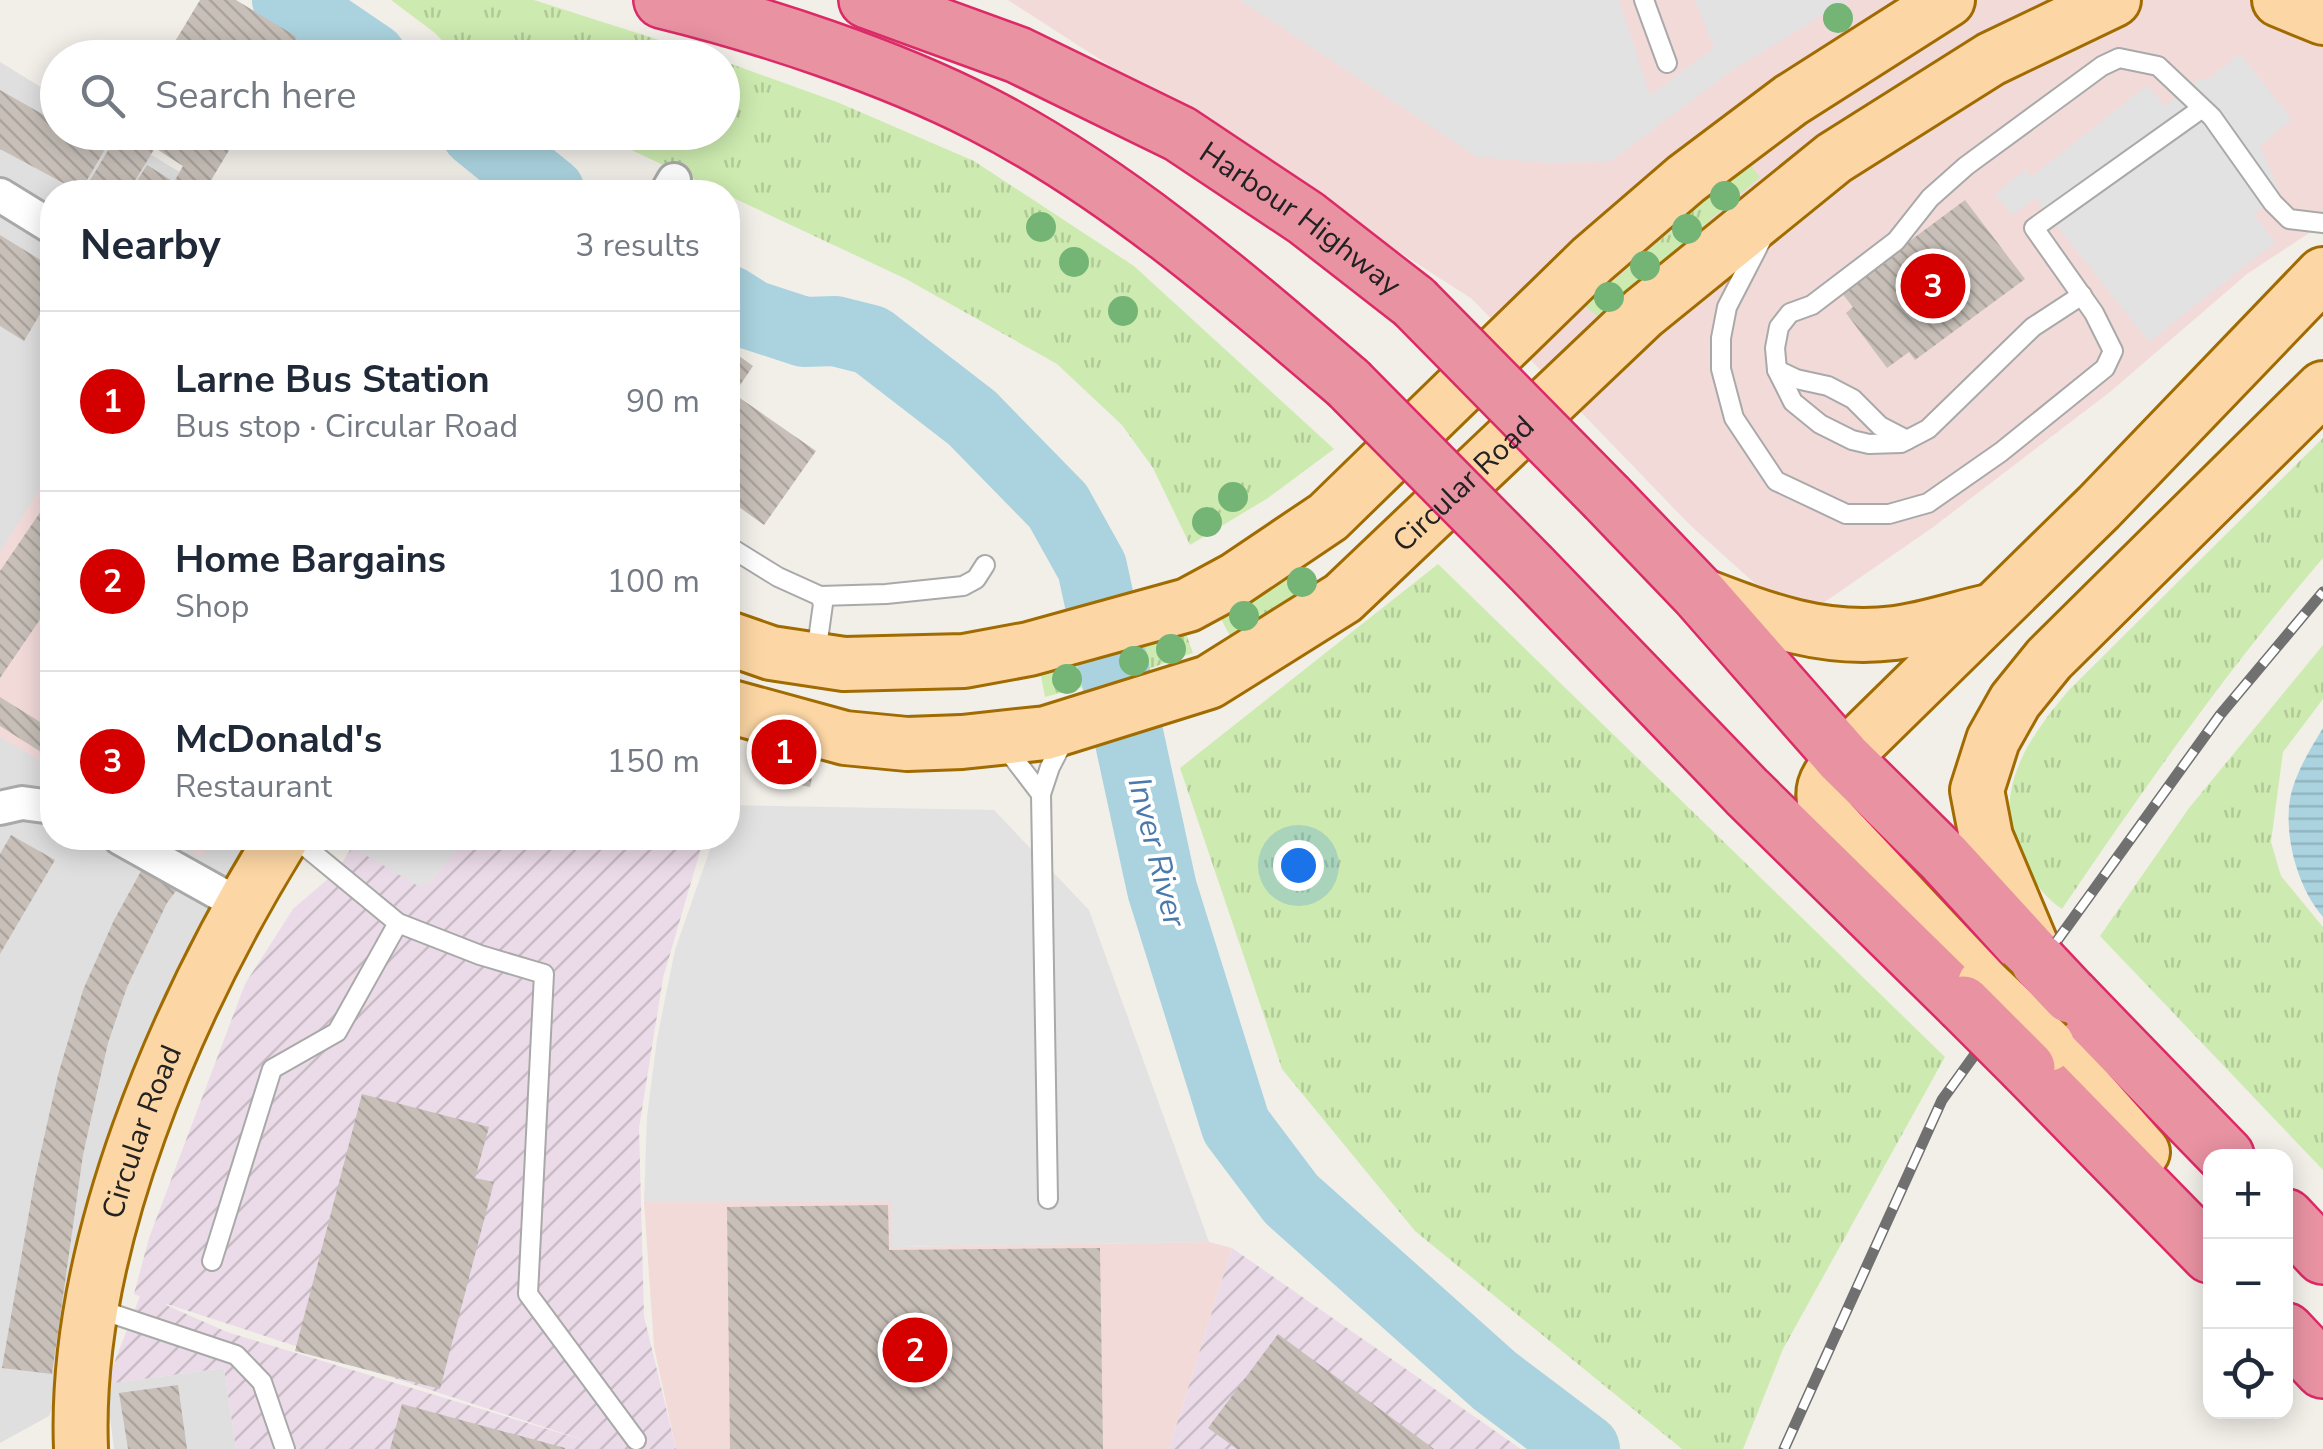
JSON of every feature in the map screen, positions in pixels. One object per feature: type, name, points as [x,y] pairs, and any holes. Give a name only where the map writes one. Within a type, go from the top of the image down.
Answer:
[{"type":"highway","points":[[662,0],[720,14],[848,58],[982,114],[1099,185],[1218,271],[1348,383],[1746,792],[1974,994],[2037,1056],[2203,1247]]},
{"type":"highway","name":"Harbour Highway","points":[[867,0],[1018,55],[1180,134],[1306,218],[1414,302],[1607,498],[1843,758],[1944,858],[2054,979],[2219,1149]]},
{"type":"highway","points":[[2293,1224],[2323,1256]]},
{"type":"highway","points":[[2293,1339],[2323,1370]]},
{"type":"main road","points":[[740,642],[771,653],[844,664],[964,660],[1056,642],[1168,612],[1236,579],[1328,517],[1592,260],[1686,179],[1791,100],[1948,0]]},
{"type":"main road","name":"Circular Road","points":[[740,709],[845,738],[907,744],[999,740],[1046,733],[1209,682],[1343,598],[1588,370],[1643,313],[1796,186],[1848,148],[1991,59],[2114,0]]},
{"type":"main road","points":[[2279,0],[2323,18]]},
{"type":"main road","points":[[1974,994],[1828,818],[1820,796],[1828,776],[2099,507],[2323,274]]},
{"type":"main road","points":[[2054,979],[1986,837],[1977,790],[1994,740],[2015,701],[2049,658],[2323,388]]},
{"type":"main road","points":[[1698,594],[1784,626],[1848,634],[1896,633],[1994,610]]},
{"type":"main road","name":"Circular Road","points":[[81,1449],[82,1383],[90,1307],[112,1220],[161,1077],[197,992],[240,905],[274,850]]},
{"type":"street","points":[[0,195],[40,219]]},
{"type":"street","points":[[0,808],[40,806]]},
{"type":"street","points":[[141,850],[240,905]]},
{"type":"lane","points":[[1644,0],[1667,63]]},
{"type":"lane","points":[[2082,295],[2033,327],[1936,422],[1906,440],[1869,444],[1820,424],[1793,402],[1777,370],[1774,348],[1779,327],[1790,313],[1812,305],[1896,241],[1930,198],[1966,166],[2102,66],[2119,58],[2158,66],[2212,117],[2289,219],[2323,223]]},
{"type":"lane","points":[[1796,186],[1745,268],[1727,307],[1721,369],[1734,418],[1776,481],[1846,514],[1889,514],[1928,503],[2001,452],[2105,368],[2113,351],[2106,332],[2034,228],[2201,110]]},
{"type":"lane","points":[[1777,370],[1796,380],[1828,386],[1853,399],[1880,426],[1906,440]]},
{"type":"lane","points":[[740,553],[820,596],[963,586],[976,579],[985,565]]},
{"type":"lane","points":[[816,660],[823,604],[820,596]]},
{"type":"lane","points":[[1048,1199],[1042,794],[1050,767],[1075,723]]},
{"type":"lane","points":[[999,740],[1042,794]]},
{"type":"lane","points":[[310,850],[398,923],[480,955],[544,974],[528,1294],[636,1440]]},
{"type":"lane","points":[[212,1261],[272,1070],[337,1032],[398,923]]},
{"type":"lane","points":[[90,1307],[236,1354],[256,1373],[268,1393],[285,1449]]},
{"type":"shaded area","points":[[1008,0],[2323,0],[2323,224],[2247,274],[2110,392],[1932,528],[1816,608],[1762,590],[1689,524],[1472,299]]},
{"type":"shaded area","points":[[1240,0],[1619,0],[1650,95],[1714,48],[1695,0],[1847,0],[1734,69],[1611,161],[1551,163],[1477,157]]},
{"type":"shaded area","points":[[2240,54],[2292,119],[2260,146],[2280,194],[2254,215],[2275,242],[2149,342],[2035,198],[2012,215],[1995,194],[2025,170],[2031,177],[2147,85],[2165,106]]},
{"type":"shaded area","points":[[0,62],[40,87],[40,150],[143,150],[193,180],[40,180],[40,850],[277,850],[246,908],[49,1416],[0,1443]]},
{"type":"shaded area","points":[[40,489],[40,761],[0,737],[0,552]]},
{"type":"shaded area","points":[[740,805],[994,810],[1089,910],[1209,1242],[892,1247],[891,1202],[644,1202],[647,1117],[657,1039],[675,950],[710,850],[740,850]]},
{"type":"shaded area","points":[[350,850],[357,850],[408,879],[429,883],[455,850],[700,850],[663,978],[639,1128],[644,1316],[676,1449],[236,1449],[224,1368],[106,1384],[140,1296],[134,1294],[149,1238],[245,984],[293,909],[337,871]],"holes":[[[167,1304],[590,1442],[227,1332],[166,1305]]]},
{"type":"shaded area","points":[[357,850],[455,850],[429,883],[420,887]]},
{"type":"shaded area","points":[[644,1202],[891,1202],[893,1247],[1209,1242],[1232,1248],[1169,1449],[676,1449],[654,1347]]},
{"type":"shaded area","points":[[1232,1248],[1521,1449],[1169,1449]]},
{"type":"shaded area","points":[[224,1368],[236,1449],[114,1449],[106,1384]]},
{"type":"green space","points":[[391,0],[534,0],[659,40],[442,40]]},
{"type":"green space","points":[[740,67],[837,102],[974,161],[1134,266],[1334,449],[1268,498],[1190,545],[1153,468],[1122,425],[1057,364],[906,279],[740,201],[740,180],[695,180],[631,150],[740,150]]},
{"type":"green space","points":[[1748,163],[1760,177],[1598,317],[1585,306]]},
{"type":"green space","points":[[2323,438],[2323,558],[2188,730],[2062,909],[2038,886],[2015,843],[2010,795],[2025,751],[2069,690]]},
{"type":"green space","points":[[1438,564],[1945,1057],[1783,1349],[1743,1449],[1682,1449],[1415,1231],[1282,1069],[1180,768]]},
{"type":"green space","points":[[1305,567],[1317,584],[1230,636],[1220,617]]},
{"type":"green space","points":[[1185,631],[1193,653],[1140,672],[1045,697],[1040,671]]},
{"type":"green space","points":[[2323,645],[2323,699],[2283,752],[2271,842],[2281,876],[2323,927],[2323,1170],[2100,936],[2189,808]]},
{"type":"water","points":[[2323,728],[2323,917],[2301,880],[2292,851],[2289,821],[2290,797],[2297,776]]},
{"type":"building","points":[[200,0],[236,0],[297,37],[295,40],[176,40]]},
{"type":"building","points":[[0,90],[40,113],[40,150],[104,151],[87,180],[58,180],[0,149]]},
{"type":"building","points":[[108,150],[154,150],[135,180],[90,180]]},
{"type":"building","points":[[158,150],[229,150],[211,180],[175,180],[183,166]]},
{"type":"building","points":[[147,165],[171,180],[138,180]]},
{"type":"building","points":[[1965,200],[2025,279],[1915,360],[1909,352],[1887,368],[1846,313],[1853,307],[1841,292]]},
{"type":"building","points":[[0,235],[40,260],[40,314],[24,341],[0,326]]},
{"type":"building","points":[[740,357],[753,366],[740,385]]},
{"type":"building","points":[[740,398],[816,451],[764,525],[740,508]]},
{"type":"building","points":[[40,513],[40,620],[0,678],[0,571]]},
{"type":"building","points":[[0,697],[40,722],[40,751],[0,726]]},
{"type":"building","points":[[784,772],[812,778],[810,787],[782,781]]},
{"type":"building","points":[[11,835],[55,860],[0,954],[0,854]]},
{"type":"building","points":[[145,864],[182,883],[167,903],[127,987],[108,1043],[83,1155],[52,1374],[2,1368],[35,1178],[58,1075],[83,990],[114,920]]},
{"type":"building","points":[[362,1094],[489,1127],[475,1178],[494,1182],[440,1389],[295,1351]]},
{"type":"building","points":[[888,1205],[889,1250],[1100,1248],[1103,1449],[730,1449],[727,1207]]},
{"type":"building","points":[[1278,1334],[1434,1449],[1237,1449],[1208,1428]]},
{"type":"building","points":[[178,1385],[187,1449],[128,1449],[119,1393]]},
{"type":"building","points":[[402,1404],[565,1448],[565,1449],[390,1449]]},
{"type":"waterway","name":"Inver River","points":[[287,0],[346,40]]},
{"type":"waterway","name":"Inver River","points":[[498,150],[535,180]]},
{"type":"waterway","name":"Inver River","points":[[740,308],[804,332],[835,331],[871,340],[972,418],[1058,506],[1092,567],[1162,889],[1236,1126],[1291,1199],[1495,1381],[1585,1449]]},
{"type":"railway","points":[[1784,1449],[1942,1100],[2220,715],[2323,592]]},
{"type":"place","name":"McDonald's","points":[[1933,286]]},
{"type":"place","name":"Larne Bus Station","points":[[784,752]]},
{"type":"place","name":"Home Bargains","points":[[915,1350]]}]
